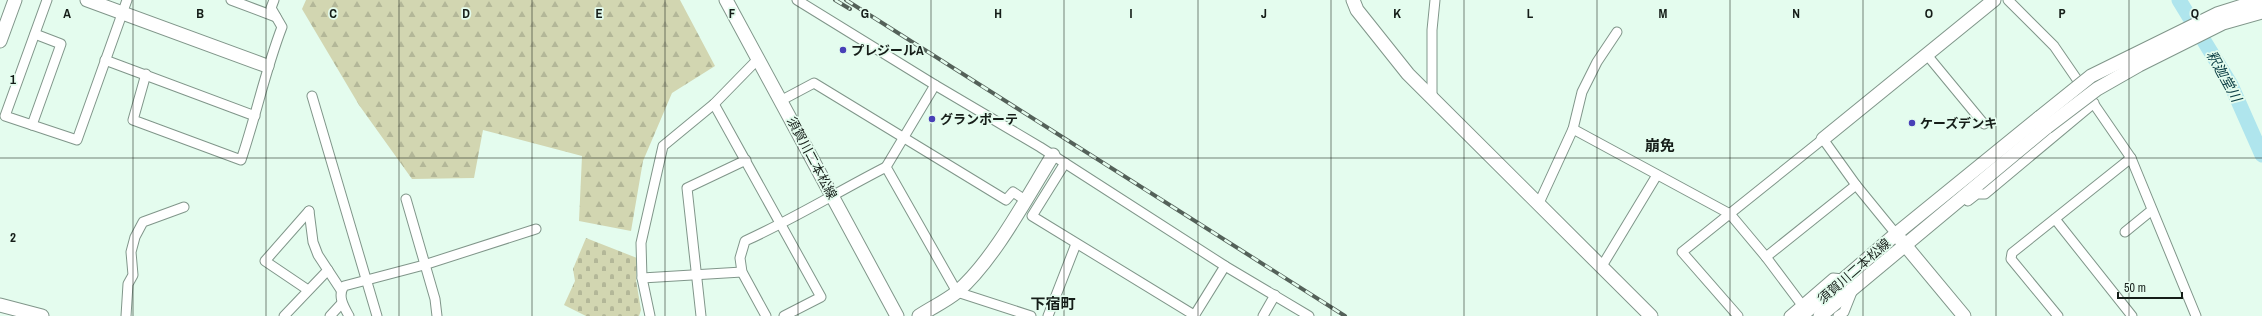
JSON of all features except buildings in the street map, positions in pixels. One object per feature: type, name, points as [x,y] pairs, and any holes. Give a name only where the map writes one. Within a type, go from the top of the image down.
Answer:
[{"type":"street","points":[[0,41],[15,0]]},
{"type":"street","points":[[47,0],[5,116],[77,140],[127,0]]},
{"type":"street","points":[[87,0],[267,66]]},
{"type":"street","points":[[231,0],[276,17]]},
{"type":"street","points":[[146,74],[133,120],[241,160],[256,116],[267,66],[282,27],[272,8],[274,0]]},
{"type":"street","name":"須賀川二本松線","points":[[726,0],[782,100],[897,316]]},
{"type":"street","points":[[798,0],[935,85],[1053,155],[1225,266],[1309,316]]},
{"type":"street","points":[[1352,0],[1357,10],[1386,48],[1432,97],[1651,316]]},
{"type":"street","points":[[1432,97],[1432,30],[1435,0]]},
{"type":"street","points":[[1738,316],[1682,252],[1994,0]]},
{"type":"street","points":[[2008,0],[2054,46],[2131,158],[2196,316]]},
{"type":"street","points":[[1900,240],[1926,227],[2044,122],[2091,76],[2217,14],[2255,0]]},
{"type":"street","points":[[1900,240],[2044,122],[2138,65],[2224,23],[2262,12]]},
{"type":"street","points":[[1539,203],[1573,129],[1582,92],[1597,62],[1616,32]]},
{"type":"street","points":[[32,125],[61,44],[34,34]]},
{"type":"street","points":[[1927,55],[1984,124]]},
{"type":"street","points":[[650,316],[642,278],[641,243],[663,146],[714,104],[758,59]]},
{"type":"street","points":[[105,60],[256,116]]},
{"type":"street","points":[[782,100],[814,83],[1006,200],[1013,192],[1025,200]]},
{"type":"street","points":[[766,316],[742,272],[740,258],[745,241],[781,225],[832,194],[886,167],[935,85]]},
{"type":"street","points":[[312,96],[377,316]]},
{"type":"street","points":[[714,104],[821,297],[784,316]]},
{"type":"street","points":[[1926,227],[1933,230],[1977,194],[1985,194],[2094,104]]},
{"type":"street","points":[[1573,129],[1730,214],[1766,257],[1801,310]]},
{"type":"street","points":[[1823,139],[1856,185],[1900,240]]},
{"type":"street","points":[[919,316],[957,292],[998,243],[1053,155]]},
{"type":"street","points":[[2058,316],[2011,259],[2012,253],[2131,158]]},
{"type":"street","points":[[701,316],[687,188],[746,160]]},
{"type":"street","points":[[1065,163],[1032,216],[1194,316],[1225,266]]},
{"type":"street","points":[[886,167],[957,292],[1031,316]]},
{"type":"street","points":[[1602,266],[1657,175]]},
{"type":"street","points":[[1766,257],[1856,185]]},
{"type":"street","points":[[406,199],[424,266],[435,299],[437,316]]},
{"type":"street","points":[[126,316],[128,284],[134,275],[131,252],[135,237],[143,222],[184,207]]},
{"type":"street","points":[[2125,232],[2152,210]]},
{"type":"street","points":[[308,290],[264,261],[309,211],[313,242],[318,255],[341,290],[342,303],[349,316]]},
{"type":"street","points":[[1900,240],[1920,223],[1936,218]]},
{"type":"street","points":[[2055,218],[2132,316]]},
{"type":"street","points":[[341,290],[344,286],[367,279],[424,266],[536,229]]},
{"type":"street","name":"須賀川二本松線","points":[[1801,310],[1830,291],[1860,265],[1873,264],[1900,240]]},
{"type":"street","name":"須賀川二本松線","points":[[1820,316],[1835,311],[1856,286],[1900,240]]},
{"type":"street","name":"須賀川二本松線","points":[[1900,240],[1964,316]]},
{"type":"street","points":[[1048,316],[1076,244]]},
{"type":"street","points":[[284,316],[328,270]]},
{"type":"street","points":[[642,278],[742,272]]},
{"type":"street","points":[[1789,316],[1801,310],[1833,278],[1843,279]]},
{"type":"street","points":[[1263,316],[1275,295]]},
{"type":"street","points":[[330,316],[342,303]]},
{"type":"street","points":[[0,305],[42,316]]},
{"type":"green space","points":[[306,0],[680,0],[715,66],[672,93],[643,161],[631,231],[579,221],[582,156],[483,130],[474,178],[412,179],[359,105],[302,9]]},
{"type":"green space","points":[[586,238],[637,258],[636,280],[641,310],[639,316],[586,316],[564,305],[575,281],[573,269]]},
{"type":"waterway","name":"釈迦堂川","points":[[2179,0],[2231,85],[2262,155]]},
{"type":"railway","points":[[835,0],[850,9]]},
{"type":"railway","points":[[846,0],[1345,316]]},
{"type":"place","name":"プレジールA","points":[[843,50]]},
{"type":"place","name":"グランポーテ","points":[[932,119]]},
{"type":"place","name":"ケーズデンキ","points":[[1912,123]]},
{"type":"district","name":"崩免","points":[[1660,145]]},
{"type":"district","name":"下宿町","points":[[1053,303]]}]
